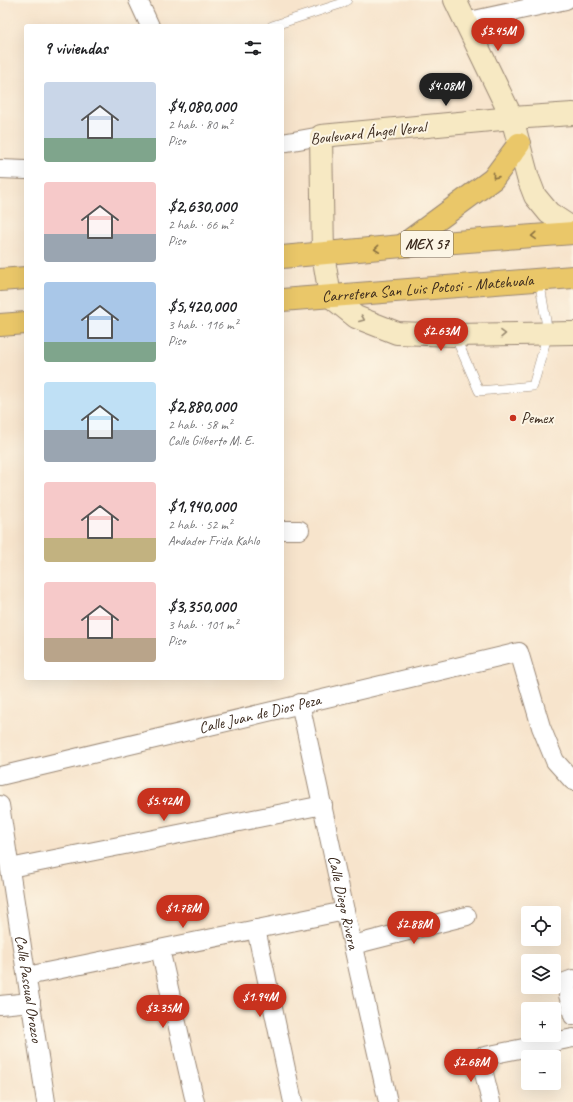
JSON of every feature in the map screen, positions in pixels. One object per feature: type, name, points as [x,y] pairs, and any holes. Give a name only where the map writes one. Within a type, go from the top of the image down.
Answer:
[{"type":"highway","points":[[402,246],[493,179],[519,144]]},
{"type":"highway","name":"MEX 57","points":[[284,257],[573,233]]},
{"type":"highway","name":"Carretera San Luis Potosi - Matehuala","points":[[284,300],[573,277]]},
{"type":"highway","points":[[0,280],[24,278]]},
{"type":"highway","points":[[0,325],[24,323]]},
{"type":"street","points":[[138,0],[149,24]]},
{"type":"street","points":[[454,0],[512,118],[528,178],[535,196],[549,213],[573,229]]},
{"type":"street","points":[[465,22],[566,0]]},
{"type":"street","name":"Boulevard Ángel Veral","points":[[284,143],[321,136],[512,118],[573,114]]},
{"type":"street","points":[[321,136],[323,254],[330,296],[356,317],[397,333],[455,335],[573,333]]},
{"type":"street","points":[[0,169],[24,170]]},
{"type":"street","points":[[284,530],[300,530]]},
{"type":"street","name":"Calle Juan de Dios Peza","points":[[0,776],[300,703],[519,652],[544,733],[555,760],[573,781]]},
{"type":"street","name":"Calle Diego Rivera","points":[[300,703],[388,1102]]},
{"type":"street","name":"Calle Pascual Orozco","points":[[0,805],[46,1102]]},
{"type":"street","points":[[10,868],[323,805]]},
{"type":"street","points":[[27,976],[345,911]]},
{"type":"street","points":[[353,945],[467,916]]},
{"type":"street","points":[[256,929],[293,1102]]},
{"type":"street","points":[[160,949],[194,1102]]},
{"type":"street","points":[[569,980],[573,1016]]},
{"type":"street","points":[[0,1005],[31,1002]]},
{"type":"street","points":[[491,1102],[480,1056],[573,1038]]},
{"type":"lane","points":[[278,24],[340,4],[347,0]]},
{"type":"lane","points":[[455,335],[479,392],[533,386],[548,333],[539,280]]},
{"type":"place","name":"Pemex","points":[[513,418]]}]
